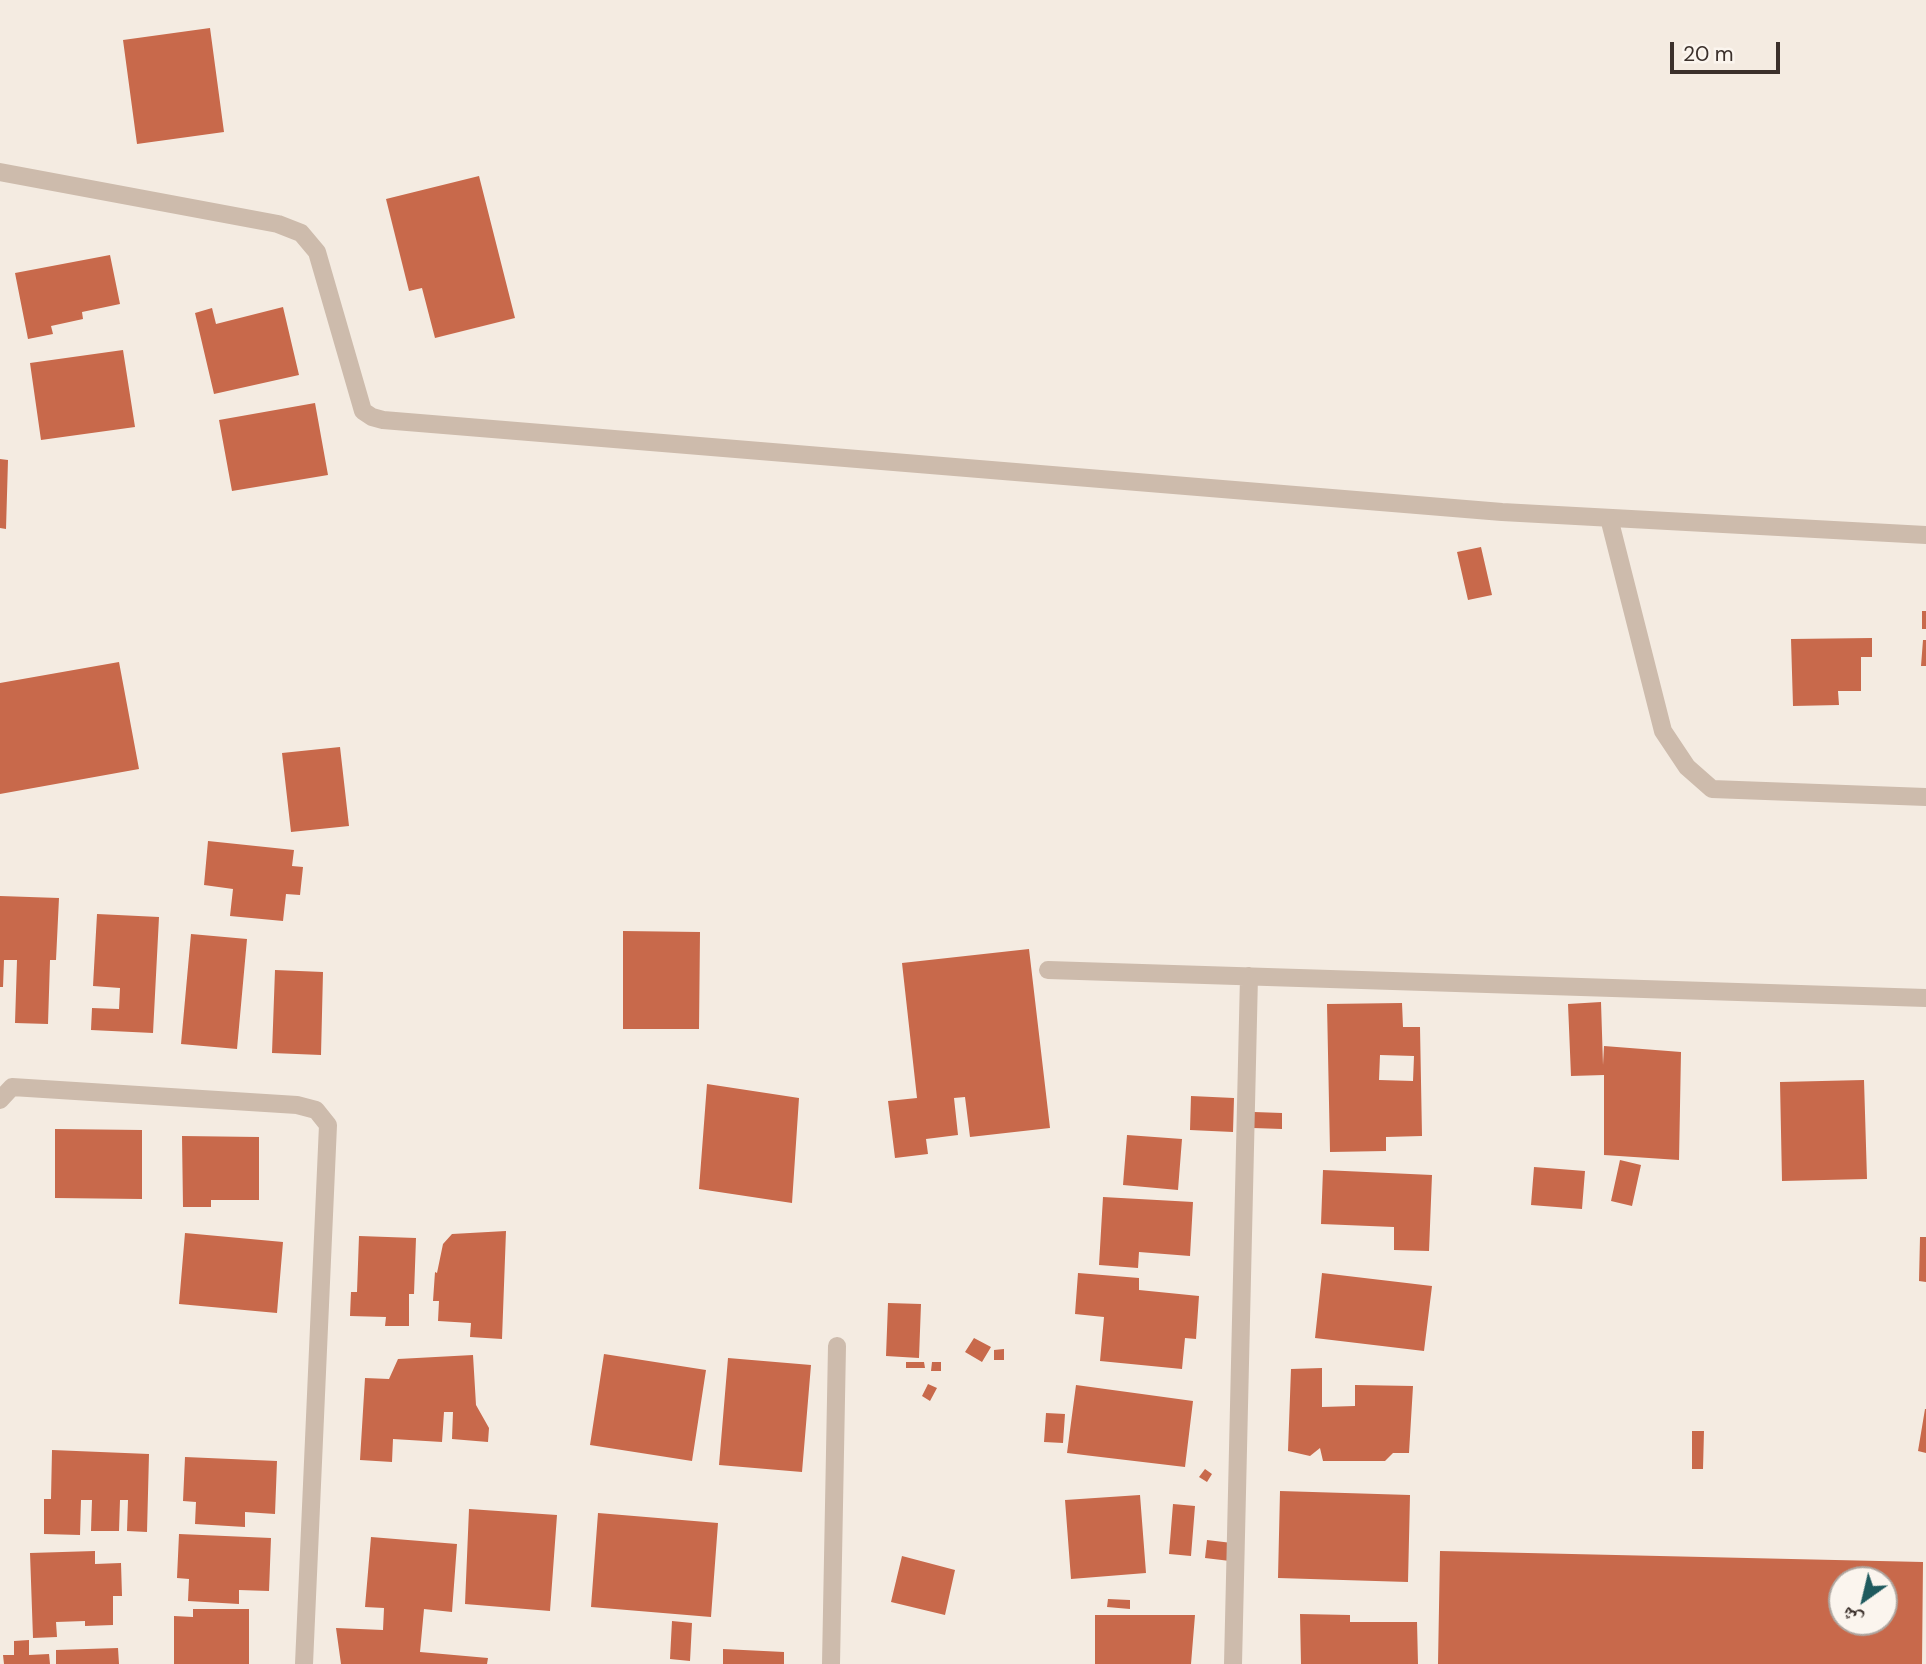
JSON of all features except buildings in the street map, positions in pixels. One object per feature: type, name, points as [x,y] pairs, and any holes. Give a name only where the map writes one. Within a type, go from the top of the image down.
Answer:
[{"type":"street","points":[[0,172],[278,223],[302,233],[317,252],[363,411],[383,420],[1488,510],[1926,535]]},
{"type":"street","points":[[1609,518],[1663,731],[1687,767],[1703,782],[1712,789],[1926,797]]},
{"type":"street","points":[[1048,970],[1926,998]]},
{"type":"street","points":[[1233,1664],[1250,976]]},
{"type":"street","points":[[0,1100],[12,1087],[297,1105],[316,1110],[328,1125],[304,1664]]},
{"type":"street","points":[[831,1664],[837,1346]]}]
